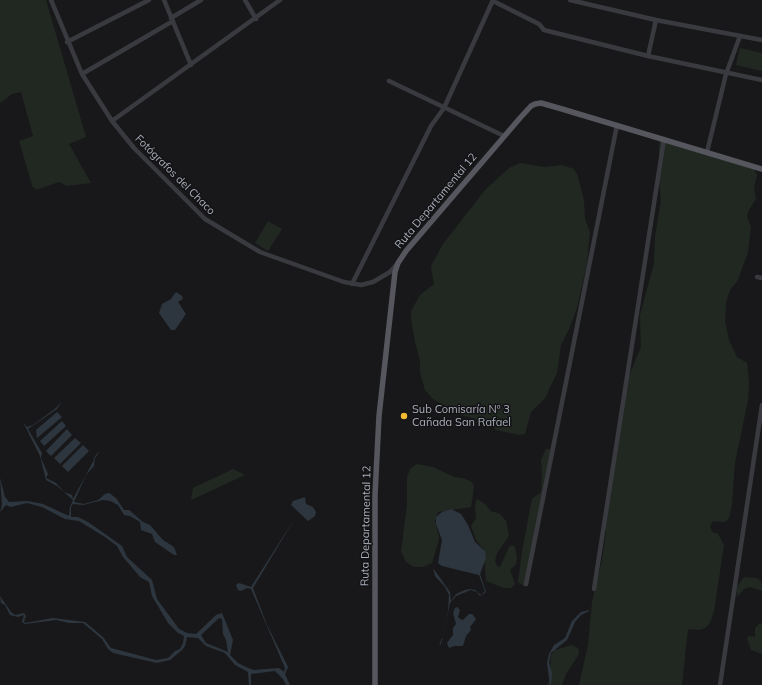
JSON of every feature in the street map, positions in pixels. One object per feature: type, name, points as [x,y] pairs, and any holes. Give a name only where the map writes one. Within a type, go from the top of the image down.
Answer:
[{"type":"main road","name":"Ruta Departamental 12","points":[[375,685],[375,495],[378,423],[395,272],[398,263],[406,251],[504,136],[531,106],[535,104],[541,103],[762,169]]},
{"type":"street","name":"Fotógrafos del Chaco","points":[[51,0],[82,74],[112,121],[134,148],[205,219],[260,252],[319,274],[352,284],[361,285],[373,282],[390,272],[398,263]]},
{"type":"street","points":[[68,42],[149,0]]},
{"type":"street","points":[[164,0],[191,65]]},
{"type":"street","points":[[82,74],[172,20],[201,0]]},
{"type":"street","points":[[245,0],[256,19]]},
{"type":"street","points":[[112,121],[256,19],[280,0]]},
{"type":"street","points":[[352,284],[431,126],[444,108],[493,0],[538,24],[544,30],[726,74],[762,80]]},
{"type":"street","points":[[570,0],[656,20],[762,40]]},
{"type":"street","points":[[648,56],[656,20]]},
{"type":"street","points":[[707,152],[726,74],[740,36]]},
{"type":"street","points":[[389,81],[504,136]]},
{"type":"street","points":[[526,584],[617,125]]},
{"type":"street","points":[[594,589],[664,139]]},
{"type":"street","points":[[720,685],[762,405]]},
{"type":"shaded area","points":[[0,0],[46,0],[86,137],[69,144],[91,183],[67,186],[59,182],[36,190],[35,187],[33,188],[19,141],[33,136],[21,92],[12,94],[0,103]]},
{"type":"shaded area","points":[[740,48],[762,53],[762,71],[736,65]]},
{"type":"shaded area","points":[[660,140],[754,169],[757,175],[754,187],[756,199],[747,216],[751,227],[748,252],[738,280],[730,290],[726,302],[725,321],[729,340],[737,357],[747,363],[749,382],[748,400],[735,463],[732,505],[729,518],[725,522],[713,521],[710,526],[712,532],[718,534],[724,545],[714,611],[710,623],[705,628],[700,630],[688,629],[682,685],[579,685],[588,645],[592,602],[602,560],[606,532],[605,520],[629,376],[641,347],[640,315],[654,263],[655,237],[661,200],[659,182]]},
{"type":"shaded area","points":[[520,163],[544,167],[562,165],[574,169],[577,174],[584,200],[585,219],[590,232],[587,263],[577,308],[561,345],[557,373],[545,398],[531,412],[525,434],[519,435],[496,430],[487,422],[461,415],[433,399],[425,390],[420,372],[420,360],[415,342],[411,311],[420,295],[434,284],[431,266],[443,244],[485,190],[509,168]]},
{"type":"shaded area","points":[[268,221],[282,229],[268,251],[255,243]]},
{"type":"shaded area","points":[[176,292],[182,296],[183,299],[178,302],[186,314],[175,330],[171,330],[159,313],[162,304],[171,299]]},
{"type":"shaded area","points":[[62,401],[57,409],[28,429],[42,453],[41,458],[48,474],[46,478],[56,483],[64,492],[72,495],[73,499],[95,458],[94,466],[86,475],[74,502],[84,504],[98,500],[105,494],[109,493],[116,498],[124,510],[129,510],[143,522],[150,525],[163,540],[174,547],[177,555],[174,555],[155,542],[152,534],[141,530],[140,522],[130,516],[124,515],[118,505],[110,501],[103,500],[83,505],[73,504],[71,507],[71,517],[78,517],[88,522],[122,546],[127,557],[152,580],[157,599],[179,629],[187,633],[196,634],[216,615],[222,613],[233,640],[230,655],[238,663],[254,670],[279,668],[284,672],[285,668],[251,589],[247,588],[241,591],[238,590],[236,585],[239,583],[251,587],[295,518],[253,588],[267,625],[288,667],[285,674],[290,685],[286,685],[283,679],[275,671],[251,674],[251,685],[249,685],[248,672],[235,665],[225,653],[206,646],[198,638],[187,637],[185,646],[182,650],[170,660],[157,663],[113,653],[108,649],[102,639],[83,623],[69,623],[56,620],[25,624],[22,622],[24,615],[18,617],[10,615],[5,605],[1,603],[0,596],[11,612],[15,615],[24,613],[26,616],[24,621],[25,623],[53,618],[85,622],[103,637],[111,648],[156,660],[168,658],[175,651],[180,649],[183,643],[184,636],[178,633],[168,623],[152,596],[149,582],[140,577],[123,557],[117,546],[105,537],[79,521],[65,519],[42,507],[27,503],[11,507],[6,505],[0,512],[2,505],[0,478],[5,497],[9,502],[27,501],[43,504],[69,516],[70,507],[73,500],[57,486],[46,480],[40,456],[23,422],[27,427],[33,425],[56,408]],"holes":[[[219,618],[222,619],[223,634],[226,640],[228,652],[206,643],[201,635]]]},
{"type":"shaded area","points":[[57,412],[62,417],[37,438],[36,430]]},
{"type":"shaded area","points":[[62,421],[66,426],[44,446],[40,441]]},
{"type":"shaded area","points":[[67,429],[72,435],[51,456],[46,451]]},
{"type":"shaded area","points":[[75,438],[81,443],[60,464],[54,458]]},
{"type":"shaded area","points":[[83,445],[89,451],[68,472],[62,466]]},
{"type":"shaded area","points":[[546,449],[551,451],[528,581],[525,587],[518,582],[522,551],[532,499],[541,492],[541,460]]},
{"type":"shaded area","points":[[417,464],[433,467],[454,477],[463,478],[472,482],[474,487],[471,507],[438,512],[435,521],[439,537],[438,543],[432,563],[423,567],[414,567],[406,562],[401,551],[407,505],[407,478],[410,469]]},
{"type":"shaded area","points":[[233,469],[245,475],[191,500],[193,488]]},
{"type":"shaded area","points":[[305,497],[306,504],[313,507],[316,512],[315,516],[308,521],[291,505],[293,501]]},
{"type":"shaded area","points":[[477,499],[485,504],[491,511],[500,514],[506,521],[509,536],[497,553],[495,561],[497,566],[500,567],[509,547],[512,545],[515,547],[517,558],[516,564],[510,570],[515,584],[511,588],[504,588],[486,581],[484,550],[476,540],[471,526],[476,518],[475,505]]},
{"type":"shaded area","points":[[451,509],[461,514],[468,525],[475,542],[485,551],[486,558],[480,574],[486,592],[480,596],[477,592],[471,590],[456,596],[450,603],[442,640],[448,611],[449,595],[445,587],[435,576],[433,568],[450,592],[451,601],[456,594],[465,590],[471,589],[475,590],[481,595],[485,591],[479,575],[442,566],[438,563],[442,540],[436,524],[436,517],[442,512]]},
{"type":"shaded area","points":[[744,577],[756,578],[761,581],[762,591],[750,587],[744,589],[737,597],[736,588]]},
{"type":"shaded area","points":[[457,607],[460,610],[458,617],[460,619],[463,620],[469,614],[472,614],[476,619],[470,627],[471,630],[466,636],[463,646],[454,646],[449,648],[447,643],[453,635],[453,628],[456,624],[453,613]]},
{"type":"shaded area","points":[[589,610],[581,615],[575,622],[567,640],[551,653],[549,663],[552,673],[550,685],[547,663],[549,654],[554,645],[565,638],[572,621],[581,612]]},
{"type":"shaded area","points":[[760,623],[762,624],[762,654],[751,650],[747,638],[749,636],[755,637],[755,628]]},
{"type":"shaded area","points":[[572,645],[578,648],[579,654],[566,674],[562,685],[547,685],[549,681],[551,655],[555,650]]},
{"type":"waterway","points":[[94,459],[98,453]]},
{"type":"waterway","points":[[440,645],[442,639]]},
{"type":"place","name":"Sub Comisaría Nº 3 Cañada San Rafael","points":[[404,416]]}]
